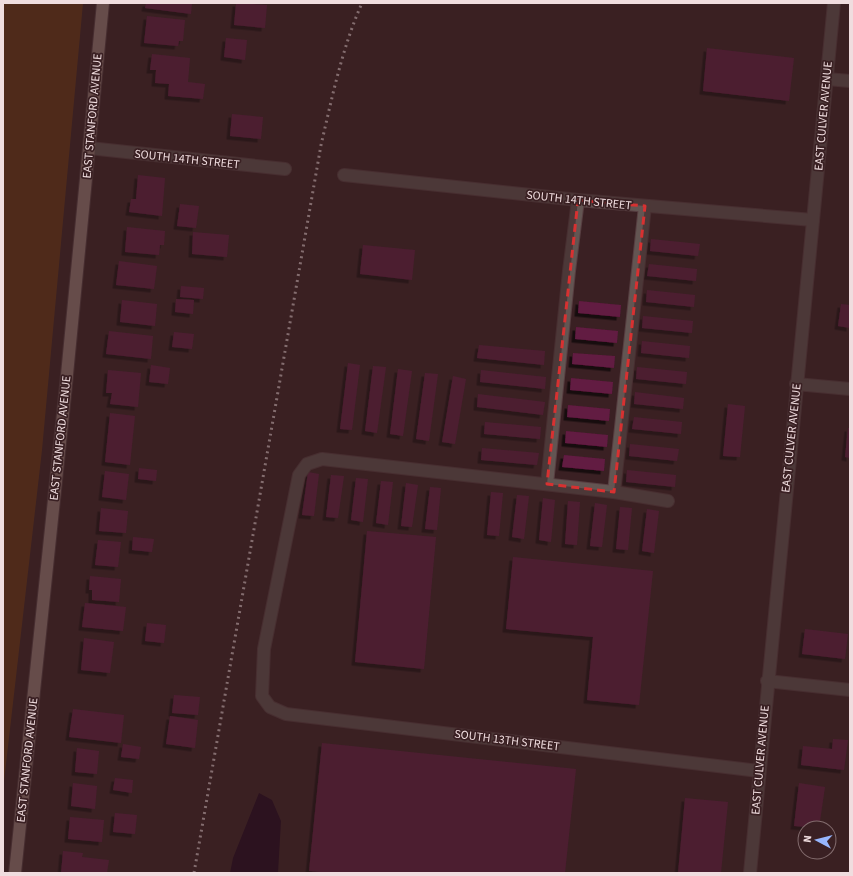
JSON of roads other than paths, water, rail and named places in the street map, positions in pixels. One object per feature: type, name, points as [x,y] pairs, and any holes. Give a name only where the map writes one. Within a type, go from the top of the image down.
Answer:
[{"type":"main road","name":"EAST STANFORD AVENUE","points":[[15,873],[90,148],[103,3]]},
{"type":"street","name":"EAST CULVER AVENUE","points":[[750,873],[796,384],[834,3]]},
{"type":"street","points":[[826,79],[850,81]]},
{"type":"street","name":"SOUTH 14TH STREET","points":[[90,148],[285,169]]},
{"type":"street","name":"SOUTH 14TH STREET","points":[[344,175],[578,200],[813,220]]},
{"type":"street","points":[[578,200],[547,484],[614,492],[668,501]]},
{"type":"street","points":[[614,492],[645,206]]},
{"type":"street","points":[[796,384],[850,389]]},
{"type":"street","name":"SOUTH 13TH STREET","points":[[547,484],[346,461],[322,459],[307,464],[299,475],[264,649],[262,696],[270,707],[286,714],[759,771]]},
{"type":"street","points":[[768,681],[850,690]]},
{"type":"railway","points":[[194,873],[321,145],[343,55],[362,3]]}]
